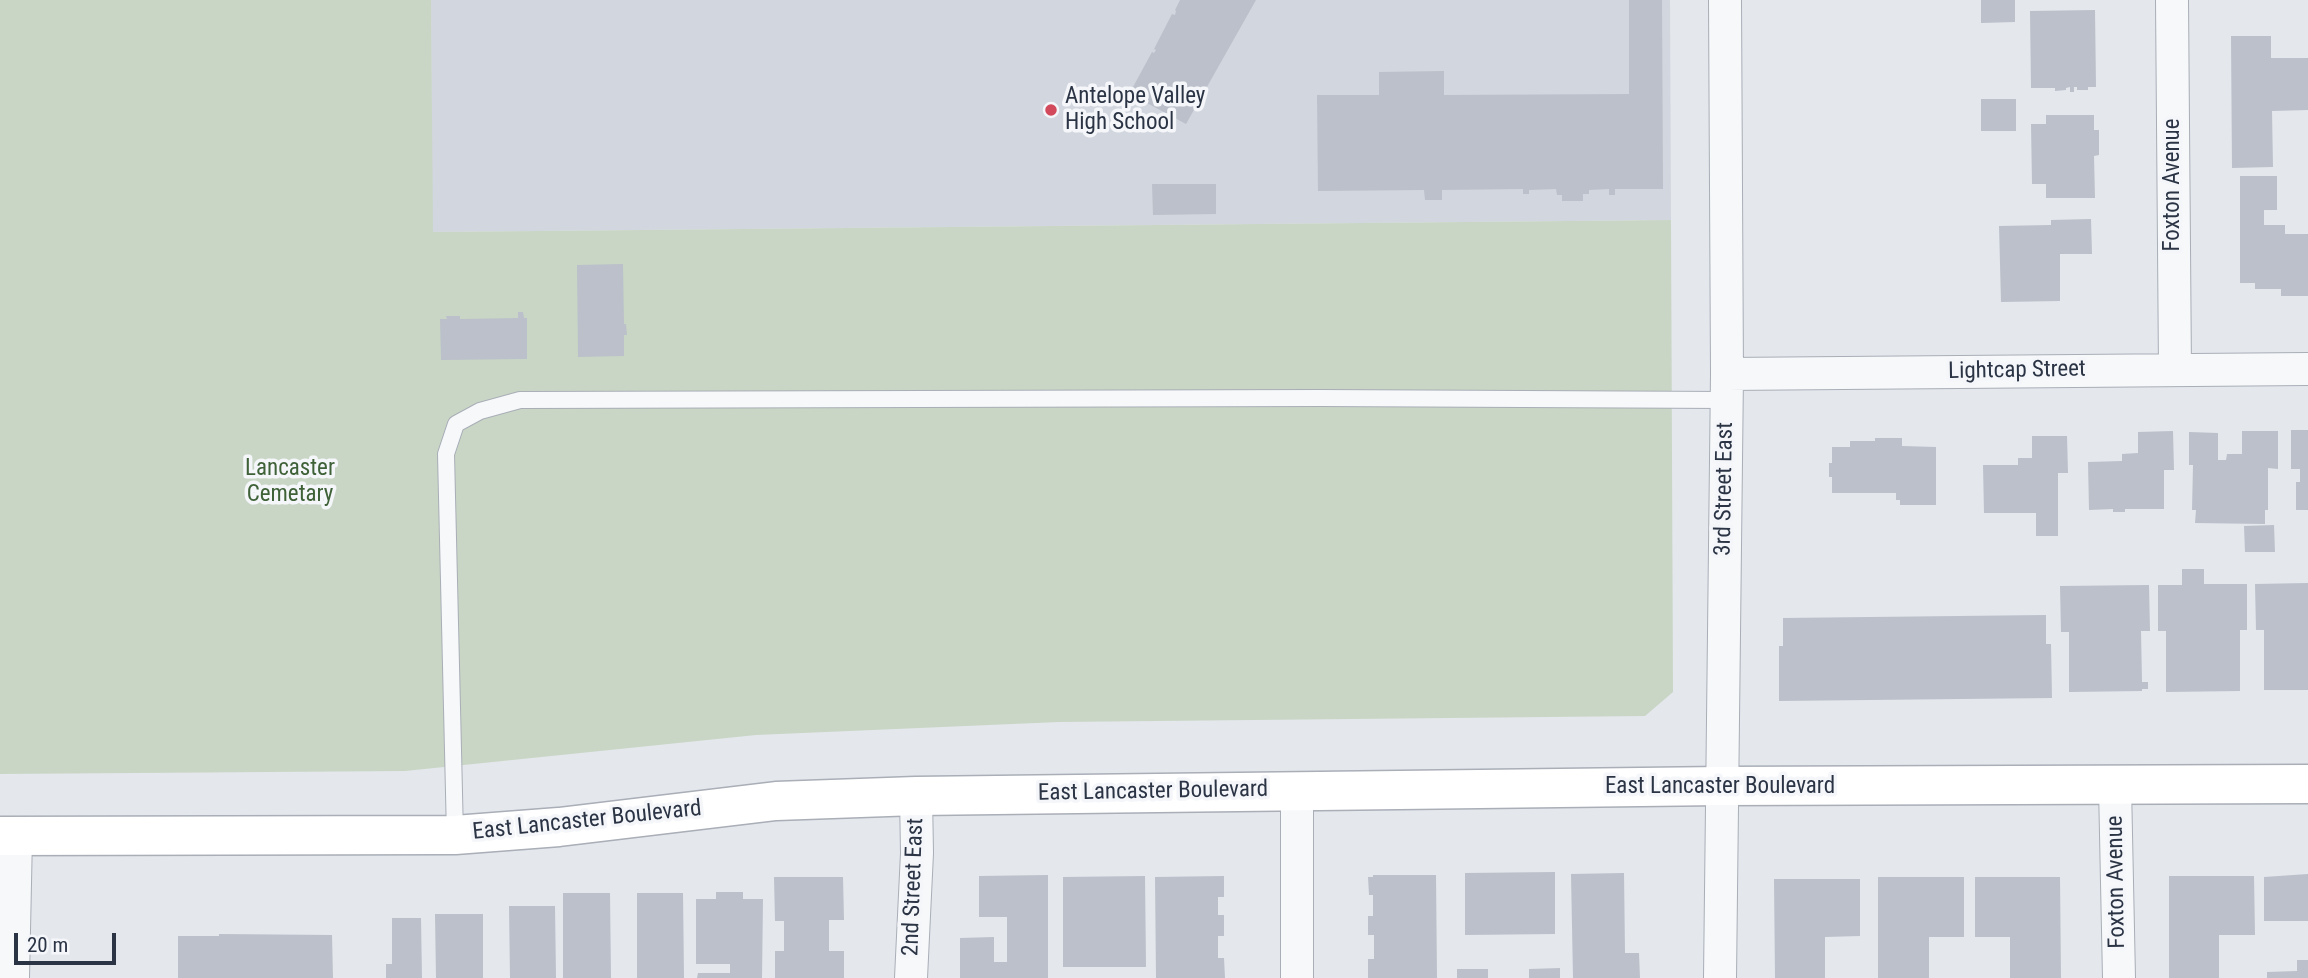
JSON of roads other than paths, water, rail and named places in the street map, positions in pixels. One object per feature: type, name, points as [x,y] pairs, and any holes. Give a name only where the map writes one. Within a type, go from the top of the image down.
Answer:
[{"type":"main road","name":"East Lancaster Boulevard","points":[[8,836],[455,835],[559,827],[776,801],[916,796],[1721,786],[2308,784]]},
{"type":"street","name":"3rd Street East","points":[[1720,978],[1726,387],[1725,0]]},
{"type":"street","name":"Foxton Avenue","points":[[2172,0],[2175,370]]},
{"type":"street","name":"Lightcap Street","points":[[1726,387],[2175,370],[2308,369]]},
{"type":"street","name":"Foxton Avenue","points":[[2115,786],[2119,978]]},
{"type":"street","points":[[1297,790],[1297,978]]},
{"type":"street","name":"2nd Street East","points":[[911,978],[917,853],[916,796]]},
{"type":"street","points":[[8,836],[13,978]]},
{"type":"lane","points":[[455,835],[446,454],[456,424],[480,411],[520,400],[1334,398],[1726,387]]},
{"type":"place","name":"Antelope Valley High School","points":[[1051,110]]},
{"type":"park label","name":"Lancaster Cemetary","points":[[290,482]]}]
